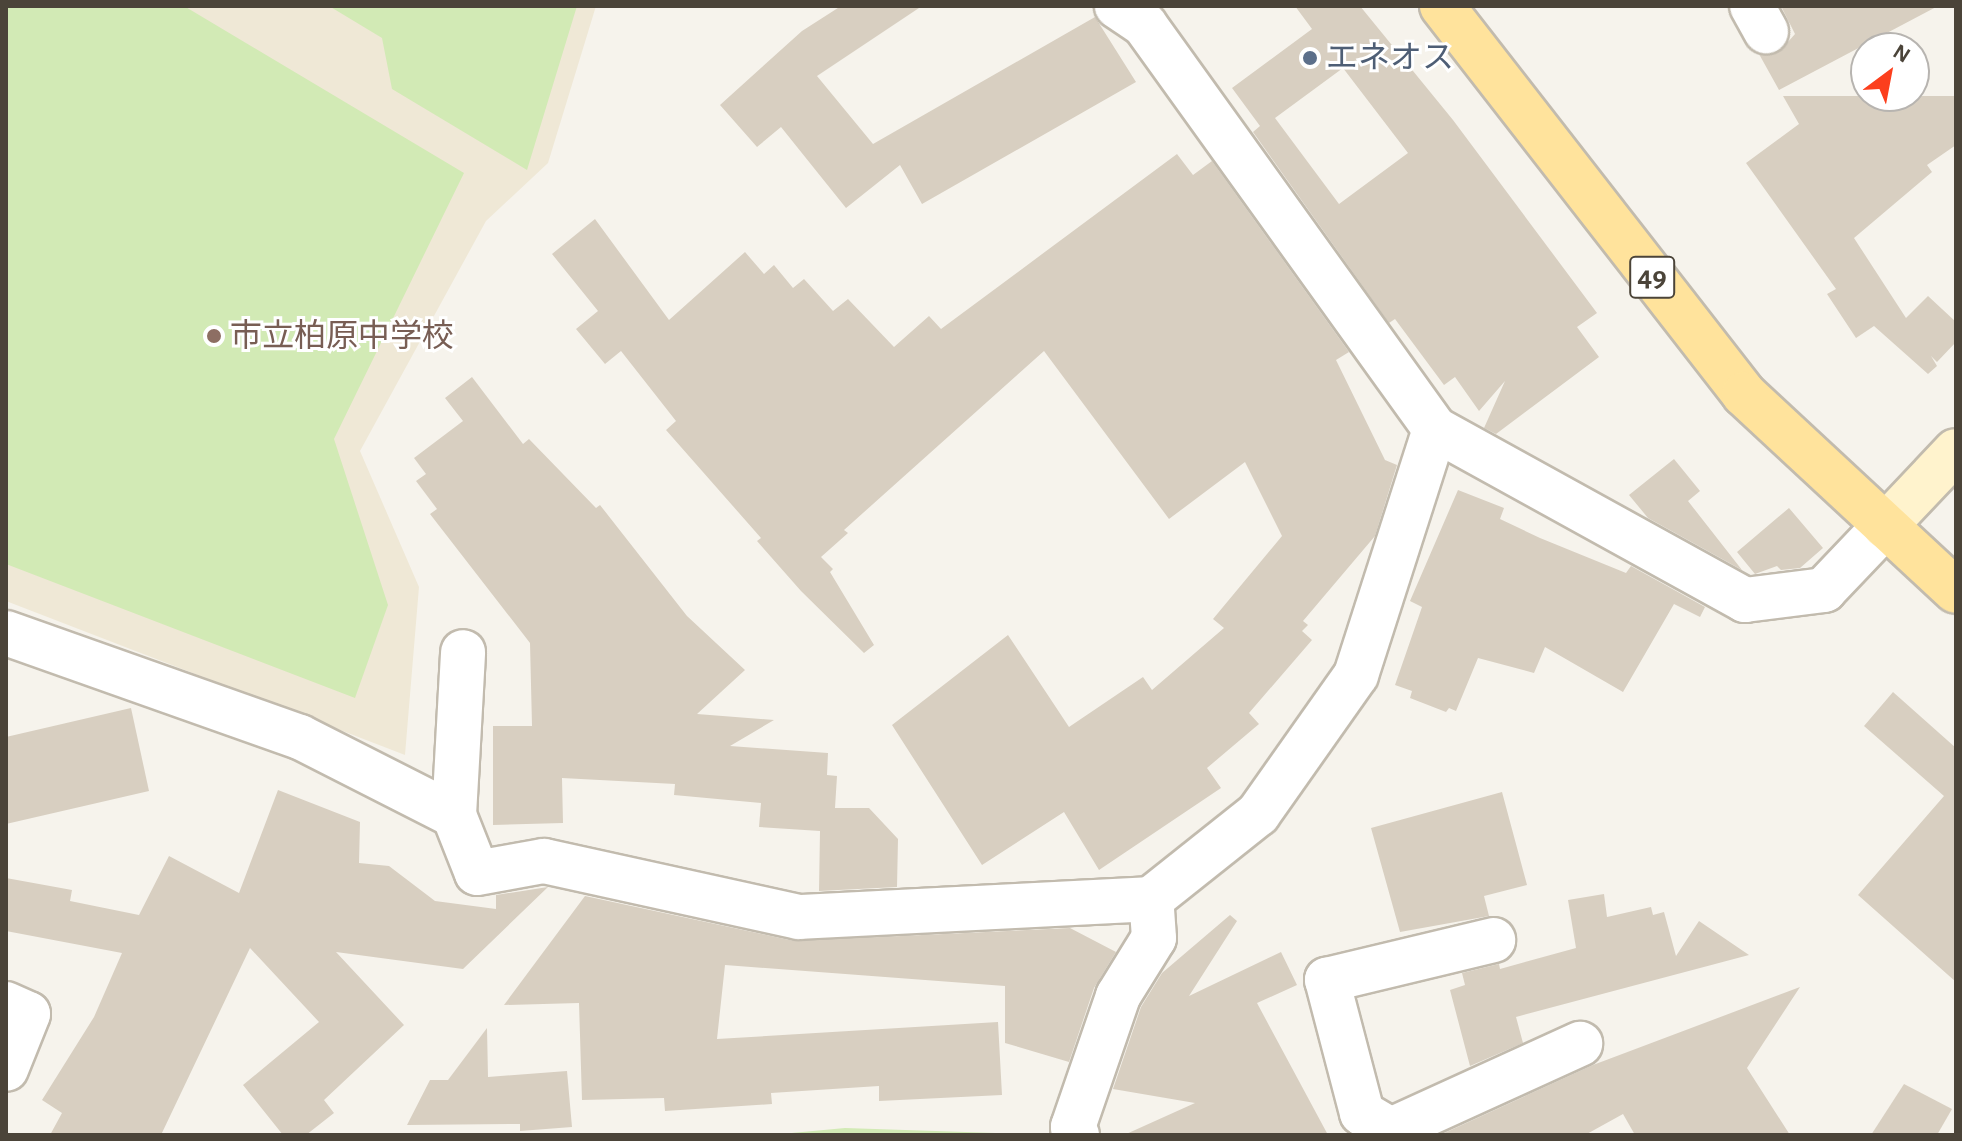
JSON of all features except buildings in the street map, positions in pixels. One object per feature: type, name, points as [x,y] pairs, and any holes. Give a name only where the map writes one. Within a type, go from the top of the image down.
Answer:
[{"type":"main road","name":"49","points":[[1442,6],[1744,394],[1956,591]]},
{"type":"main road","points":[[1885,526],[1956,451]]},
{"type":"street","points":[[1117,6],[1145,25],[1435,429],[1745,600],[1824,590],[1885,526]]},
{"type":"street","points":[[463,652],[454,815],[477,873],[544,861],[799,917],[1151,899],[1258,814],[1356,675],[1435,429]]},
{"type":"street","points":[[6,633],[300,737],[454,815]]},
{"type":"street","points":[[1077,1135],[1073,1127],[1118,996],[1154,938],[1151,899]]},
{"type":"street","points":[[1493,940],[1327,980],[1362,1113],[1395,1133],[1580,1044]]},
{"type":"street","points":[[6,1004],[28,1014],[6,1069]]},
{"type":"shaded area","name":"市立柏原中学校","points":[[6,6],[596,6],[548,163],[486,221],[360,451],[419,587],[405,755],[6,601]]},
{"type":"green space","name":"市立柏原中学校","points":[[6,6],[184,6],[464,173],[334,439],[388,605],[355,698],[6,564]]},
{"type":"green space","points":[[329,6],[577,6],[527,170],[392,89],[382,38]]},
{"type":"green space","points":[[845,1128],[1025,1134],[1025,1135],[770,1135]]},
{"type":"place","name":"エネオス","points":[[1310,58]]},
{"type":"place","name":"市立柏原中学校","points":[[214,336]]}]
